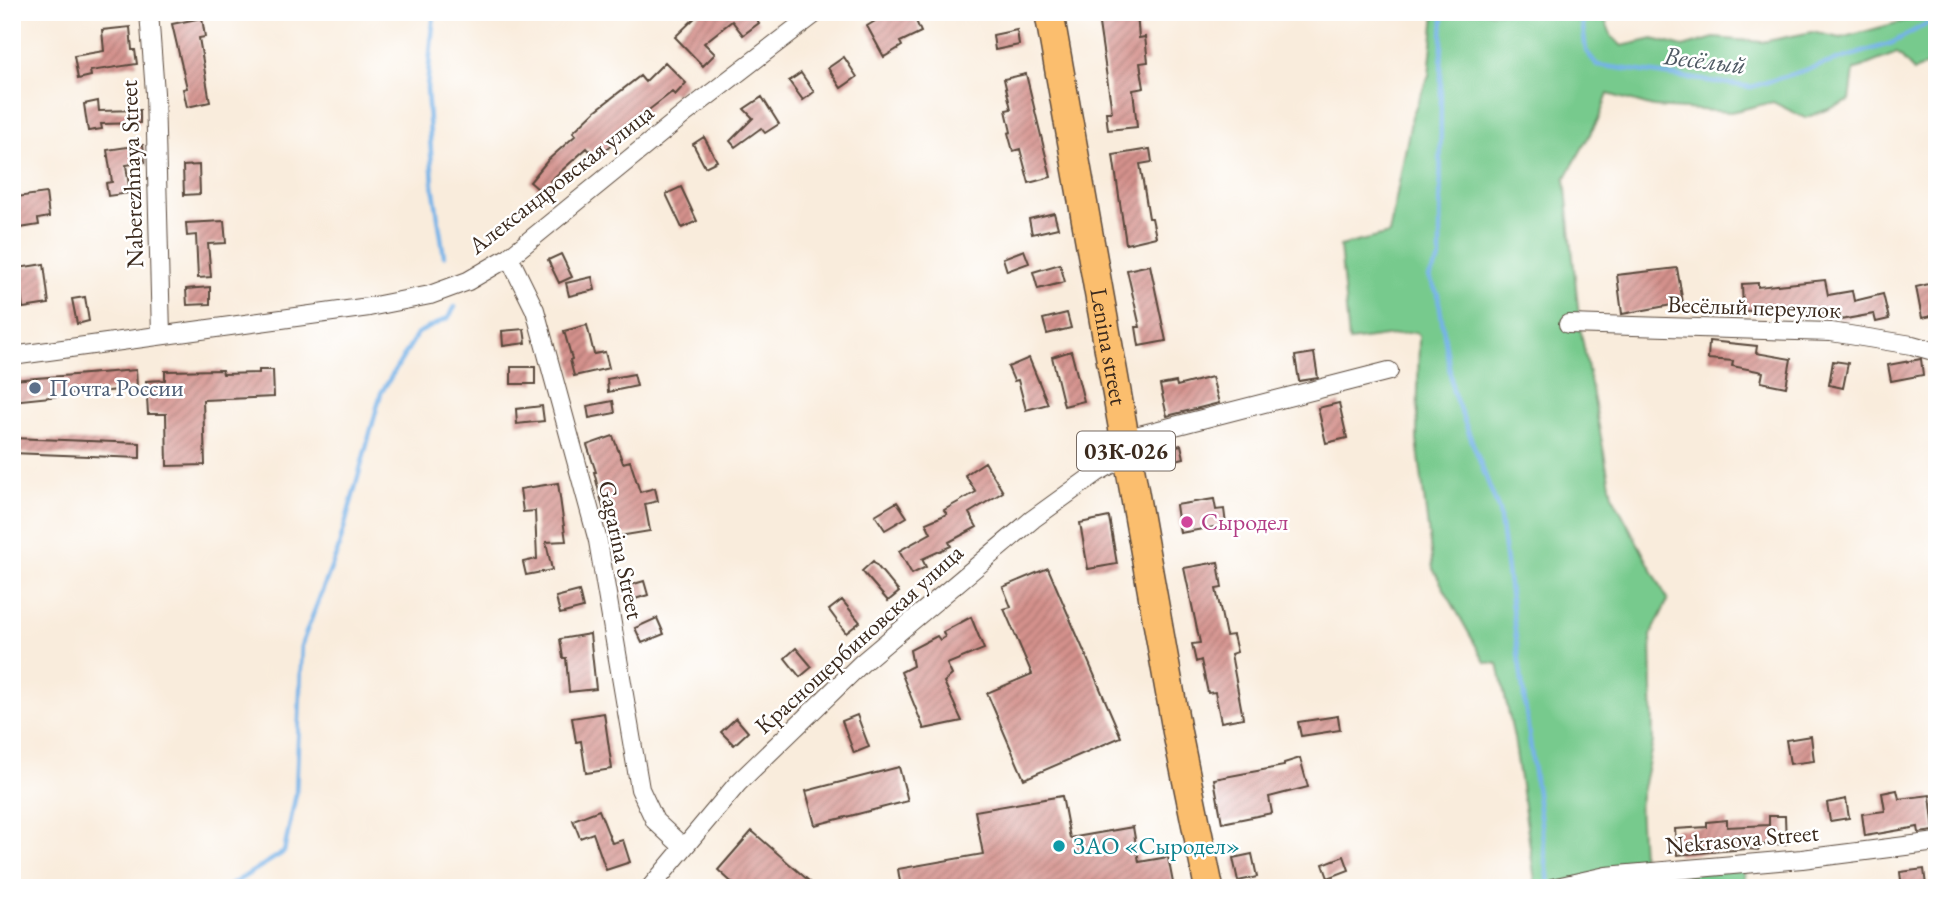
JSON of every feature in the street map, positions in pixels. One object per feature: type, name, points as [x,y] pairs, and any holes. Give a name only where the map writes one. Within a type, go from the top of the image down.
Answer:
[{"type":"main road","name":"Lenina street","points":[[1049,12],[1177,732],[1209,888]]},
{"type":"street","name":"Naberezhnaya Street","points":[[149,12],[155,93],[161,335]]},
{"type":"street","name":"Александровская улица","points":[[12,356],[305,317],[430,295],[468,281],[509,257],[687,112],[817,12]]},
{"type":"street","name":"Gagarina Street","points":[[509,257],[535,310],[598,541],[640,789],[655,821],[683,847]]},
{"type":"street","name":"Весёлый переулок","points":[[1568,324],[1831,332],[1912,345],[1937,352]]},
{"type":"street","points":[[1125,447],[1389,370]]},
{"type":"street","name":"Краснощербиновская улица","points":[[650,888],[738,783],[862,663],[1033,519],[1104,467],[1125,447]]},
{"type":"street","name":"Nekrasova Street","points":[[1552,888],[1576,881],[1643,872],[1802,859],[1937,842]]},
{"type":"green space","points":[[1435,12],[1602,12],[1612,37],[1622,46],[1653,39],[1683,47],[1714,38],[1762,42],[1812,32],[1841,38],[1937,12],[1937,61],[1914,71],[1897,53],[1854,70],[1850,101],[1805,118],[1773,102],[1731,112],[1653,107],[1608,94],[1599,118],[1565,179],[1580,327],[1612,495],[1668,600],[1651,635],[1653,742],[1639,806],[1643,872],[1743,864],[1746,888],[1536,888],[1514,738],[1498,664],[1485,662],[1433,569],[1417,440],[1419,336],[1415,332],[1349,341],[1340,246],[1389,234],[1412,116],[1429,75]]},
{"type":"building","points":[[701,12],[751,12],[759,23],[743,35],[732,21],[704,43],[715,54],[703,66],[675,37]]},
{"type":"building","points":[[890,12],[912,12],[921,32],[900,42],[902,46],[884,57],[867,26]]},
{"type":"building","points":[[1137,13],[1139,38],[1145,37],[1148,62],[1140,63],[1144,88],[1133,90],[1137,127],[1108,130],[1106,112],[1112,112],[1098,17]]},
{"type":"building","points":[[202,18],[205,37],[199,38],[210,102],[187,107],[183,89],[187,88],[172,24]]},
{"type":"building","points":[[130,27],[132,50],[135,50],[137,64],[90,71],[91,76],[78,79],[74,56],[104,51],[102,30]]},
{"type":"building","points":[[1017,30],[1019,45],[995,50],[993,35]]},
{"type":"building","points":[[844,57],[857,77],[841,88],[828,68]]},
{"type":"building","points":[[665,62],[686,83],[675,95],[672,92],[628,126],[631,129],[596,158],[587,148],[550,181],[554,184],[545,195],[530,182],[548,160],[576,135],[573,132],[595,111],[640,76],[645,82]]},
{"type":"building","points":[[801,73],[814,92],[803,100],[789,81]]},
{"type":"building","points":[[1026,74],[1051,177],[1029,183],[1020,149],[1013,151],[1008,133],[1011,132],[1006,110],[1011,109],[1004,79]]},
{"type":"building","points":[[762,97],[779,124],[765,133],[761,128],[735,147],[730,141],[753,118],[744,109]]},
{"type":"building","points":[[98,101],[99,111],[140,110],[140,123],[101,124],[102,129],[88,131],[84,104]]},
{"type":"building","points":[[704,137],[717,161],[705,167],[693,144]]},
{"type":"building","points":[[143,145],[145,162],[126,165],[130,193],[108,196],[106,183],[112,182],[107,150]]},
{"type":"building","points":[[1150,149],[1152,162],[1140,164],[1149,218],[1152,218],[1156,237],[1126,244],[1113,155]]},
{"type":"building","points":[[199,165],[200,194],[184,195],[183,166]]},
{"type":"building","points":[[681,187],[697,221],[682,228],[666,194]]},
{"type":"building","points":[[46,193],[49,217],[38,219],[39,225],[20,228],[16,197]]},
{"type":"building","points":[[1054,213],[1058,228],[1032,234],[1029,219]]},
{"type":"building","points":[[224,221],[226,243],[208,244],[211,277],[198,278],[196,235],[187,236],[186,223]]},
{"type":"building","points":[[1024,250],[1029,263],[1007,271],[1003,258]]},
{"type":"building","points":[[561,254],[572,277],[559,283],[548,260]]},
{"type":"building","points":[[44,264],[49,304],[23,308],[18,268]]},
{"type":"building","points":[[1060,264],[1065,282],[1038,289],[1033,272]]},
{"type":"building","points":[[1150,265],[1166,341],[1139,346],[1136,327],[1140,327],[1127,270]]},
{"type":"building","points":[[1677,268],[1683,303],[1622,314],[1617,275]]},
{"type":"building","points":[[592,277],[595,290],[569,296],[566,283]]},
{"type":"building","points":[[1825,280],[1828,295],[1852,291],[1854,301],[1883,294],[1889,319],[1876,322],[1874,314],[1840,320],[1839,311],[1814,315],[1813,311],[1775,314],[1775,310],[1743,311],[1742,284],[1758,283],[1758,287]]},
{"type":"building","points":[[1929,284],[1936,315],[1922,318],[1916,287]]},
{"type":"building","points":[[210,287],[210,304],[187,305],[186,289]]},
{"type":"building","points":[[85,297],[89,321],[77,324],[72,299]]},
{"type":"building","points":[[1067,313],[1071,328],[1047,334],[1043,319]]},
{"type":"building","points":[[587,325],[594,354],[605,352],[609,368],[574,376],[564,331]]},
{"type":"building","points":[[524,329],[526,343],[503,346],[502,331]]},
{"type":"building","points":[[1709,341],[1757,346],[1756,353],[1791,359],[1786,387],[1761,382],[1763,372],[1732,366],[1733,361],[1708,359]]},
{"type":"building","points":[[1071,351],[1084,401],[1064,406],[1052,357]]},
{"type":"building","points":[[1314,353],[1318,378],[1299,381],[1295,356]]},
{"type":"building","points":[[1029,358],[1048,404],[1026,410],[1018,380],[1014,381],[1008,367]]},
{"type":"building","points":[[1921,359],[1923,375],[1891,381],[1888,365]]},
{"type":"building","points":[[1833,361],[1848,363],[1843,388],[1829,385]]},
{"type":"building","points":[[511,367],[535,367],[535,384],[511,384]]},
{"type":"building","points":[[136,370],[137,388],[12,401],[12,380]]},
{"type":"building","points":[[222,370],[223,374],[273,370],[274,397],[203,400],[205,465],[167,466],[166,414],[148,414],[146,381],[165,380],[165,371]]},
{"type":"building","points":[[634,374],[637,386],[608,392],[607,379]]},
{"type":"building","points":[[1212,377],[1219,403],[1167,416],[1160,385],[1176,382],[1177,386]]},
{"type":"building","points":[[613,401],[615,413],[589,418],[587,406]]},
{"type":"building","points":[[1339,403],[1347,438],[1326,443],[1318,408]]},
{"type":"building","points":[[542,406],[544,421],[517,424],[516,409]]},
{"type":"building","points":[[613,436],[623,463],[630,461],[640,492],[655,488],[658,501],[645,504],[650,531],[613,537],[610,514],[605,515],[587,445]]},
{"type":"building","points":[[12,438],[140,443],[140,458],[12,453]]},
{"type":"building","points":[[1181,445],[1184,458],[1163,463],[1160,450]]},
{"type":"building","points":[[985,462],[1003,492],[969,513],[977,527],[949,542],[951,546],[922,559],[926,567],[912,574],[899,551],[931,533],[926,523],[947,514],[944,510],[976,492],[965,475]]},
{"type":"building","points":[[558,483],[566,541],[546,542],[552,570],[526,575],[523,562],[537,559],[535,511],[523,512],[520,489]]},
{"type":"building","points":[[1214,499],[1216,510],[1224,509],[1226,525],[1180,533],[1176,505]]},
{"type":"building","points":[[897,502],[907,517],[885,530],[875,515]]},
{"type":"building","points":[[1109,517],[1117,564],[1088,569],[1080,523]]},
{"type":"building","points":[[873,561],[899,592],[888,601],[862,571]]},
{"type":"building","points":[[1218,562],[1222,588],[1216,589],[1226,636],[1233,635],[1237,652],[1231,654],[1243,718],[1221,722],[1215,692],[1208,693],[1201,660],[1196,662],[1192,644],[1200,643],[1184,568]]},
{"type":"building","points":[[1048,568],[1121,737],[1024,779],[987,693],[1032,674],[1004,609],[1011,607],[1003,587]]},
{"type":"building","points":[[644,581],[648,595],[625,602],[621,588]]},
{"type":"building","points":[[579,591],[583,608],[560,614],[556,597]]},
{"type":"building","points":[[842,600],[860,622],[846,633],[829,610]]},
{"type":"building","points":[[971,617],[984,649],[947,664],[952,675],[944,682],[962,721],[924,729],[901,672],[913,666],[910,650],[937,636],[940,640],[945,637],[943,632]]},
{"type":"building","points":[[657,618],[664,634],[642,643],[635,628]]},
{"type":"building","points":[[590,634],[596,689],[569,692],[566,658],[563,658],[560,639]]},
{"type":"building","points":[[796,648],[812,667],[800,677],[785,658]]},
{"type":"building","points":[[604,713],[612,769],[586,773],[581,741],[576,742],[572,718]]},
{"type":"building","points":[[857,715],[869,747],[854,753],[842,721]]},
{"type":"building","points":[[1338,716],[1340,730],[1301,736],[1298,722]]},
{"type":"building","points":[[736,718],[748,732],[734,745],[721,732]]},
{"type":"building","points":[[1811,736],[1814,761],[1790,764],[1786,740]]},
{"type":"building","points":[[1300,758],[1308,787],[1269,797],[1272,813],[1222,823],[1214,779],[1284,766],[1284,763]]},
{"type":"building","points":[[899,767],[908,801],[815,825],[806,791]]},
{"type":"building","points":[[1897,790],[1899,799],[1930,795],[1934,831],[1919,833],[1918,827],[1865,836],[1862,814],[1885,811],[1882,793]]},
{"type":"building","name":"ЗАО «Сыродел»","points":[[1062,796],[1070,838],[1133,827],[1139,862],[1168,857],[1174,888],[901,888],[898,869],[983,854],[975,811]]},
{"type":"building","points":[[1846,799],[1849,818],[1830,821],[1827,803]]},
{"type":"building","points":[[599,810],[612,843],[623,840],[630,862],[606,870],[593,833],[580,838],[573,820]]},
{"type":"building","points":[[1769,816],[1785,816],[1786,844],[1759,845],[1759,850],[1677,855],[1675,829],[1707,827],[1707,822],[1727,820],[1727,827],[1769,825]]},
{"type":"building","points":[[752,831],[817,888],[738,888],[718,870]]},
{"type":"building","points":[[1252,854],[1257,877],[1238,881],[1233,858]]},
{"type":"building","points":[[1344,856],[1349,870],[1328,878],[1323,864]]},
{"type":"building","points":[[1924,869],[1926,886],[1902,888],[1900,872]]},
{"type":"waterway","points":[[434,12],[427,88],[433,185],[444,256]]},
{"type":"waterway","points":[[1443,12],[1440,259],[1429,277],[1438,295],[1453,392],[1499,511],[1549,883]]},
{"type":"waterway","name":"Весёлый","points":[[1581,12],[1586,51],[1597,65],[1751,87],[1892,43],[1937,18]]},
{"type":"waterway","points":[[226,888],[284,852],[296,794],[302,643],[338,550],[381,393],[418,333],[448,318],[455,307]]},
{"type":"place","name":"Почта России","points":[[35,388]]},
{"type":"place","name":"Сыродел","points":[[1187,522]]},
{"type":"place","name":"ЗАО «Сыродел»","points":[[1059,846]]}]
